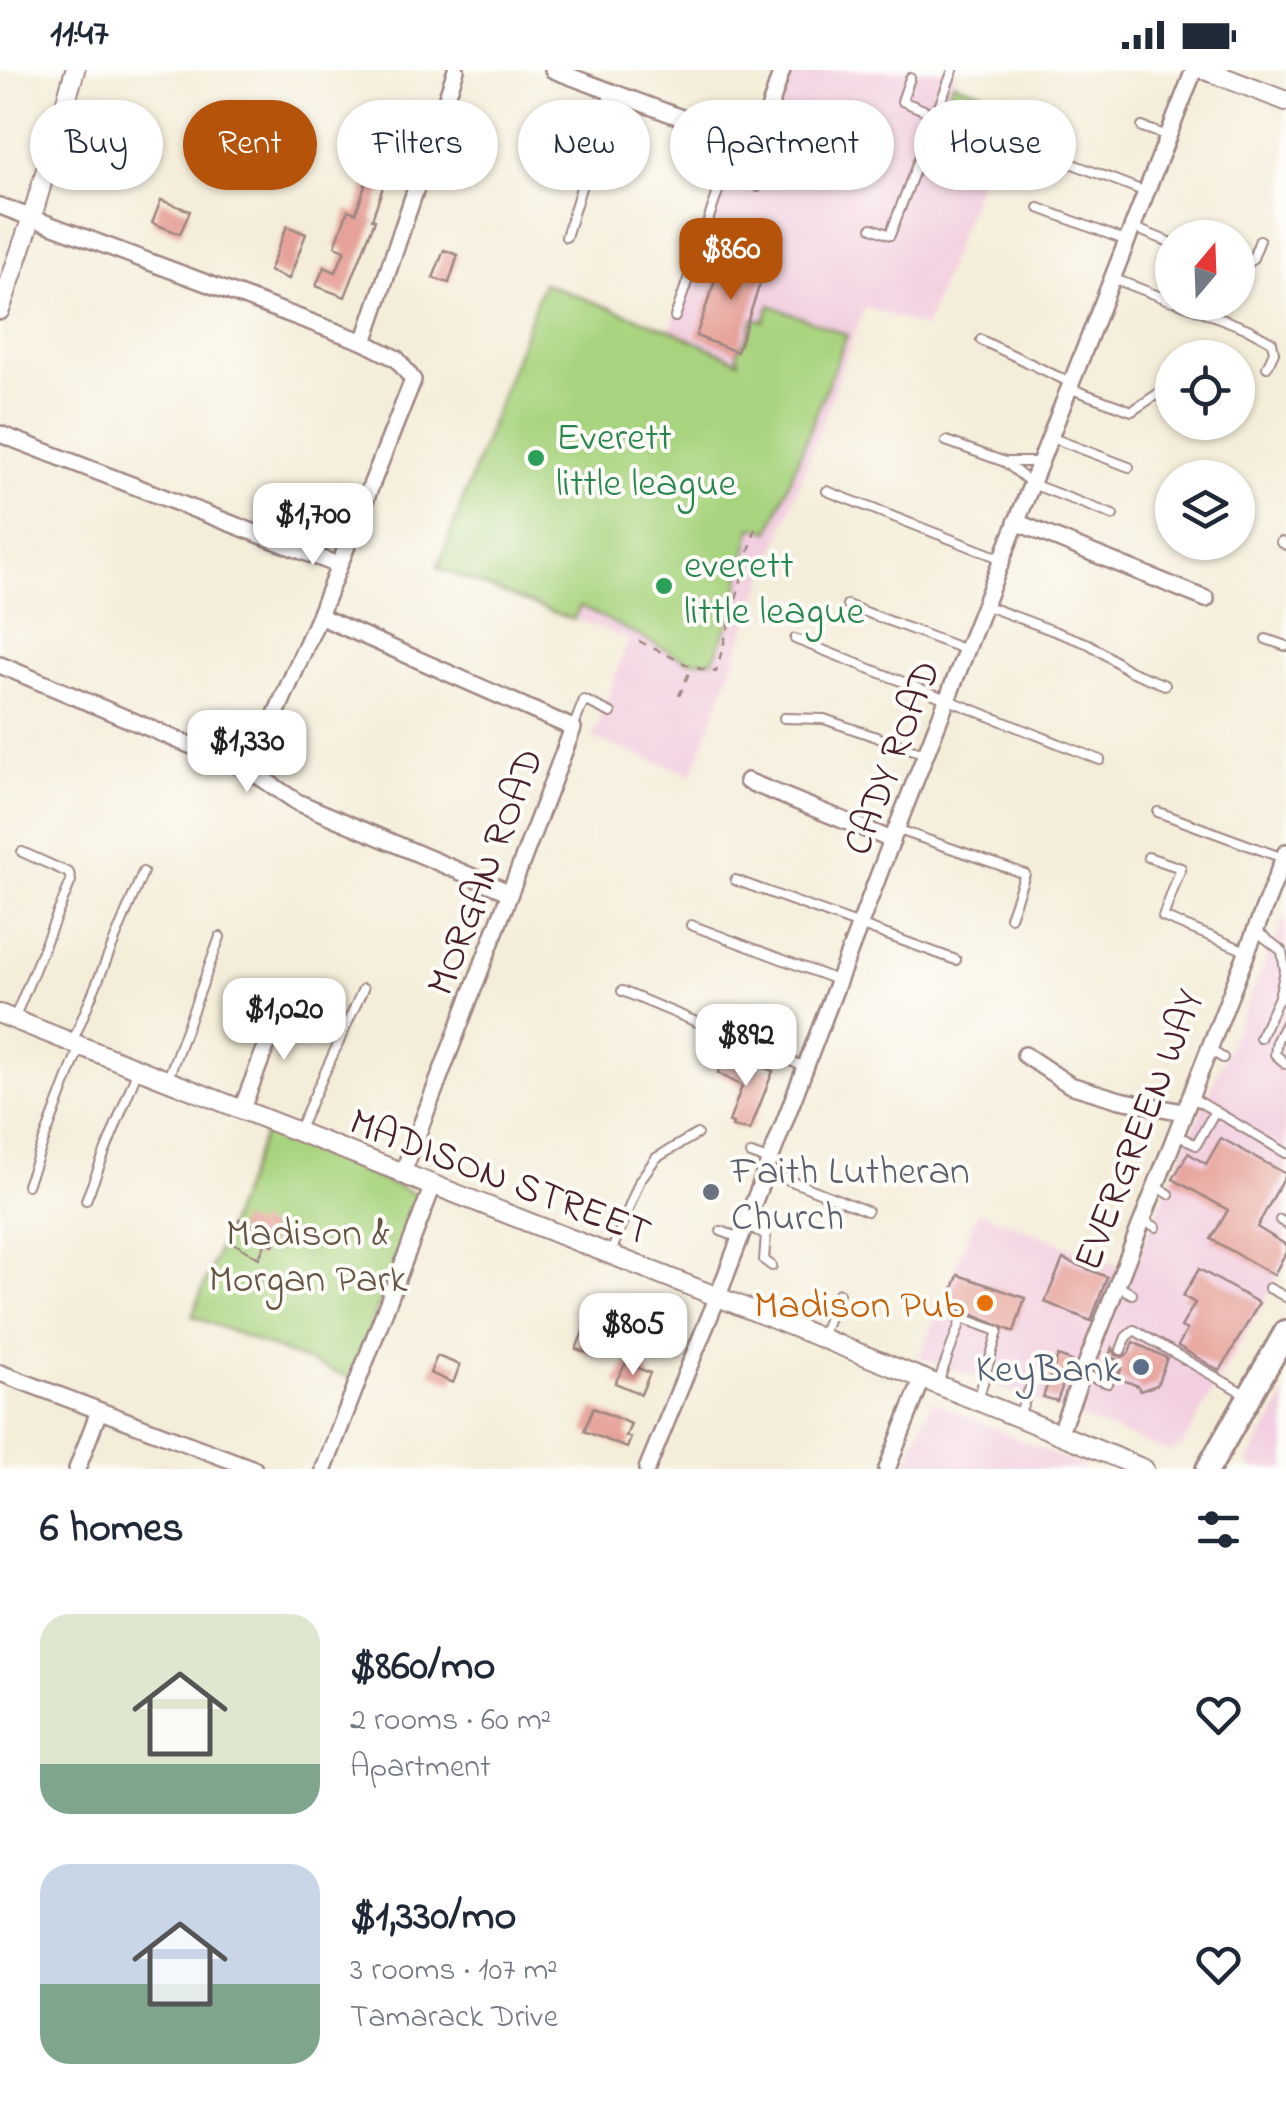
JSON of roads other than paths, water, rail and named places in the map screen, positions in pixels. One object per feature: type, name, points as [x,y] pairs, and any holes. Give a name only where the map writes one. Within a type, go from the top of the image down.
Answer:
[{"type":"main road","points":[[1208,1469],[1286,1332]]},
{"type":"street","points":[[0,310],[75,70]]},
{"type":"street","points":[[364,342],[456,70]]},
{"type":"street","points":[[553,70],[670,114]]},
{"type":"street","points":[[772,100],[782,70]]},
{"type":"street","name":"CADY ROAD","points":[[647,1469],[718,1296],[1194,70]]},
{"type":"street","points":[[1205,70],[1286,101]]},
{"type":"street","points":[[0,206],[364,342],[397,359],[412,380],[319,616],[251,771]]},
{"type":"street","points":[[0,434],[338,565]]},
{"type":"street","points":[[1016,522],[1206,600]]},
{"type":"street","points":[[319,616],[573,728]]},
{"type":"street","points":[[0,664],[251,771],[297,802],[508,892]]},
{"type":"street","name":"MORGAN ROAD","points":[[402,1175],[573,728]]},
{"type":"street","points":[[746,781],[894,835]]},
{"type":"street","name":"EVERGREEN WAY","points":[[1059,1434],[1094,1335],[1162,1190],[1186,1104],[1285,855]]},
{"type":"street","points":[[241,1111],[284,1000]]},
{"type":"street","name":"MADISON STREET","points":[[7,1016],[402,1175],[931,1380],[1144,1469]]},
{"type":"street","points":[[1025,1055],[1070,1085],[1120,1100],[1186,1104]]},
{"type":"street","points":[[324,1469],[432,1188],[402,1175]]},
{"type":"street","points":[[0,1373],[254,1469]]},
{"type":"street","points":[[887,1469],[931,1380]]},
{"type":"street","points":[[77,1469],[99,1411]]},
{"type":"lane","points":[[941,100],[953,70]]},
{"type":"lane","points":[[910,78],[902,101],[914,106]]},
{"type":"lane","points":[[566,237],[610,92]]},
{"type":"lane","points":[[1142,127],[1168,136]]},
{"type":"lane","points":[[1076,165],[1146,192]]},
{"type":"lane","points":[[872,228],[890,235],[914,172]]},
{"type":"lane","points":[[675,318],[719,190]]},
{"type":"lane","points":[[1039,208],[1155,239]]},
{"type":"lane","points":[[1255,249],[1260,240]]},
{"type":"lane","points":[[1112,278],[1155,294]]},
{"type":"lane","points":[[1224,320],[1272,342],[1274,352],[1268,367]]},
{"type":"lane","points":[[982,340],[1070,386],[1132,411],[1155,396]]},
{"type":"lane","points":[[1050,436],[1129,467]]},
{"type":"lane","points":[[946,441],[1005,462],[1032,484],[1113,515]]},
{"type":"lane","points":[[1005,462],[1040,462]]},
{"type":"lane","points":[[827,491],[1002,559]]},
{"type":"lane","points":[[847,605],[966,650]]},
{"type":"lane","points":[[984,605],[1088,644],[1130,670],[1165,685]]},
{"type":"lane","points":[[795,639],[1100,760]]},
{"type":"lane","points":[[1266,639],[1286,646]]},
{"type":"lane","points":[[573,728],[584,700],[610,713]]},
{"type":"lane","points":[[784,718],[824,719],[926,754]]},
{"type":"lane","points":[[1158,812],[1285,855]]},
{"type":"lane","points":[[894,835],[1025,874],[1010,917]]},
{"type":"lane","points":[[7,1016],[71,881],[69,872],[22,852]]},
{"type":"lane","points":[[1148,858],[1181,868],[1164,917],[1246,952]]},
{"type":"lane","points":[[27,1185],[76,1044],[143,872]]},
{"type":"lane","points":[[734,880],[956,960]]},
{"type":"lane","points":[[691,925],[838,980]]},
{"type":"lane","points":[[1255,930],[1282,951],[1285,971],[1283,999],[1260,1038]]},
{"type":"lane","points":[[168,1081],[220,937]]},
{"type":"lane","points":[[298,1133],[362,989]]},
{"type":"lane","points":[[622,991],[805,1067]]},
{"type":"lane","points":[[1286,1022],[1275,1054],[1286,1064]]},
{"type":"lane","points":[[1208,1049],[1224,1058]]},
{"type":"lane","points":[[86,1200],[138,1069]]},
{"type":"lane","points":[[1186,1104],[1215,1111],[1286,1153]]},
{"type":"lane","points":[[1175,1134],[1196,1145],[1215,1111]]},
{"type":"lane","points":[[610,1255],[636,1202],[640,1180],[656,1158],[697,1134]]},
{"type":"lane","points":[[751,1154],[768,1166],[868,1212]]},
{"type":"lane","points":[[721,1231],[766,1235],[764,1260],[772,1266]]},
{"type":"lane","points":[[1116,1285],[1132,1294]]},
{"type":"lane","points":[[1269,1288],[1286,1297]]},
{"type":"lane","points":[[822,1337],[839,1293]]},
{"type":"lane","points":[[931,1380],[962,1318],[998,1331],[978,1400]]},
{"type":"lane","points":[[1121,1350],[1134,1330],[1249,1397]]},
{"type":"lane","points":[[1082,1374],[1108,1383],[1115,1366]]},
{"type":"lane","points":[[1018,1417],[1029,1390]]},
{"type":"place","name":"Everett little league","points":[[536,458]]},
{"type":"place","name":"everett little league","points":[[664,586]]},
{"type":"place","name":"Faith Lutheran Church","points":[[711,1192]]},
{"type":"place","name":"Madison Pub","points":[[985,1303]]},
{"type":"place","name":"KeyBank","points":[[1141,1367]]},
{"type":"park label","name":"Madison & Morgan Park","points":[[308,1254]]}]
